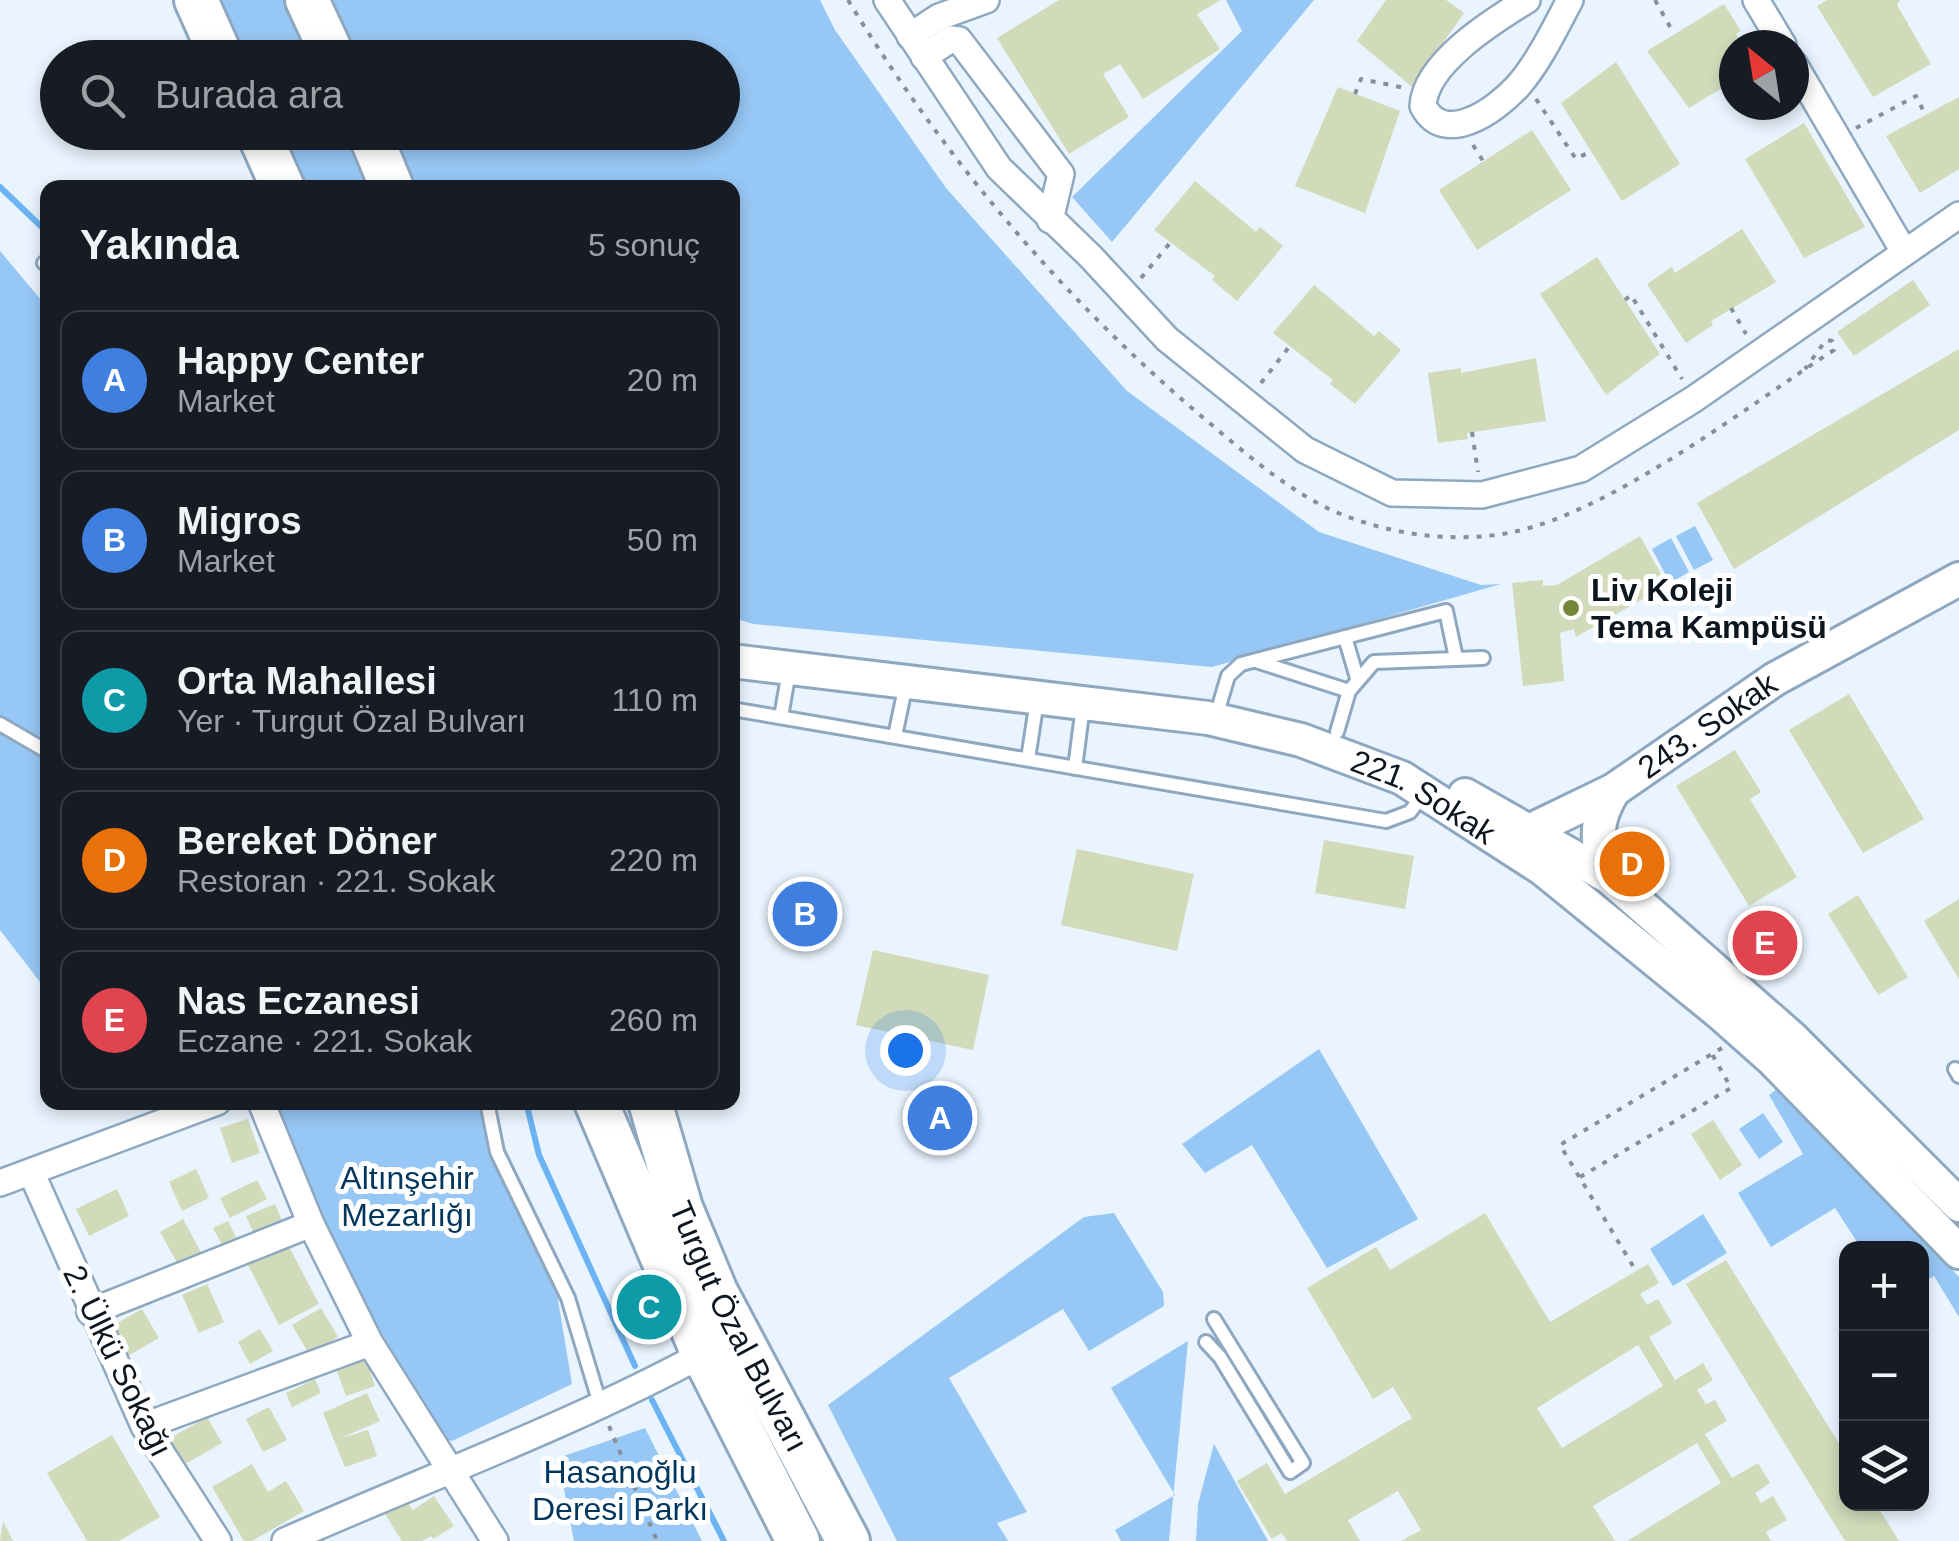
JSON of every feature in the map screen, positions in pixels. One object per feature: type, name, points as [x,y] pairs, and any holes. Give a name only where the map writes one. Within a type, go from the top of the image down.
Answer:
[{"type":"main road","points":[[196,0],[214,40]]},
{"type":"main road","points":[[307,1],[325,40]]},
{"type":"main road","points":[[266,150],[279,180]]},
{"type":"main road","points":[[376,150],[389,180]]},
{"type":"main road","name":"Turgut Özal Bulvarı","points":[[600,1110],[723,1350],[848,1541]]},
{"type":"main road","name":"Turgut Özal Bulvarı","points":[[652,1110],[723,1350],[798,1541]]},
{"type":"street","points":[[887,0],[999,168],[1092,257],[1167,339],[1305,450],[1392,492],[1482,496],[1582,469],[1694,399],[1903,250],[1959,215]]},
{"type":"street","points":[[917,46],[939,17],[986,0]]},
{"type":"street","points":[[1527,0],[1482,28],[1424,92],[1428,116],[1448,128],[1482,113],[1523,78],[1570,0]]},
{"type":"street","points":[[1756,0],[1774,30]]},
{"type":"street","points":[[917,46],[959,40],[1061,174],[1050,220]]},
{"type":"street","points":[[1809,90],[1903,250]]},
{"type":"street","name":"243. Sokak","points":[[1529,831],[1614,790],[1775,679],[1959,579]]},
{"type":"street","name":"221. Sokak","points":[[740,641],[1220,703],[1284,714],[1337,732],[1610,877],[1792,1038],[1959,1204]]},
{"type":"street","name":"221. Sokak","points":[[740,663],[1208,718],[1301,740],[1402,778],[1542,869],[1744,1035],[1959,1252]]},
{"type":"street","name":"243. Sokak","points":[[1610,877],[1598,852],[1596,828],[1614,790]]},
{"type":"street","points":[[0,1183],[196,1110]]},
{"type":"street","points":[[264,1110],[311,1224],[370,1343],[495,1541]]},
{"type":"street","name":"2. Ülkü Sokağı","points":[[32,1174],[90,1312],[144,1426],[218,1541]]},
{"type":"street","points":[[90,1312],[311,1224]]},
{"type":"street","points":[[144,1426],[370,1343]]},
{"type":"street","points":[[285,1541],[723,1350]]},
{"type":"lane","points":[[1220,703],[1233,669],[1446,611],[1456,658]]},
{"type":"lane","points":[[1344,637],[1357,678]]},
{"type":"lane","points":[[1337,732],[1348,691],[1357,678],[1383,659],[1483,658]]},
{"type":"lane","points":[[1254,661],[1348,691]]},
{"type":"lane","points":[[781,717],[789,668]]},
{"type":"lane","points":[[895,736],[906,682]]},
{"type":"lane","points":[[1028,760],[1038,698]]},
{"type":"lane","points":[[1075,768],[1083,703]]},
{"type":"lane","points":[[740,710],[1386,821],[1410,812],[1424,793]]},
{"type":"lane","points":[[0,724],[40,747]]},
{"type":"lane","points":[[489,1110],[497,1152],[568,1298],[608,1403]]},
{"type":"lane","points":[[1206,1342],[1220,1357],[1290,1472],[1303,1464],[1214,1318]]},
{"type":"path","points":[[848,0],[926,119],[1042,262],[1167,387],[1266,471],[1322,506],[1383,528],[1453,538],[1511,533],[1571,515],[1805,369],[1834,350],[1832,340],[1826,340],[1805,369]]},
{"type":"path","points":[[1655,0],[1674,34]]},
{"type":"path","points":[[1523,78],[1576,159],[1591,151]]},
{"type":"path","points":[[1356,94],[1361,79],[1424,92]]},
{"type":"path","points":[[1837,138],[1916,96],[1926,116]]},
{"type":"path","points":[[1143,284],[1139,280],[1170,243]]},
{"type":"path","points":[[1626,300],[1631,295],[1694,399]]},
{"type":"path","points":[[1731,308],[1758,353]]},
{"type":"path","points":[[1246,403],[1288,346]]},
{"type":"path","points":[[1472,432],[1482,496]]},
{"type":"path","points":[[1633,1266],[1560,1145],[1744,1035]]},
{"type":"path","points":[[1580,1177],[1731,1088],[1712,1054]]},
{"type":"path","points":[[608,1403],[658,1541]]},
{"type":"green space","points":[[219,0],[289,0],[307,40],[238,40]]},
{"type":"green space","points":[[333,0],[820,0],[835,30],[946,188],[1127,391],[1319,532],[1481,585],[1501,584],[1212,667],[740,620],[740,180],[414,180],[401,150],[740,150],[740,40],[352,40]]},
{"type":"green space","points":[[1226,0],[1314,0],[1112,242],[1072,197],[1242,31]]},
{"type":"green space","points":[[288,150],[354,150],[367,180],[303,180]]},
{"type":"green space","points":[[0,251],[40,299],[40,982],[0,930]]},
{"type":"green space","points":[[1695,526],[1713,560],[1694,570],[1676,536]]},
{"type":"green space","points":[[1671,538],[1689,572],[1670,583],[1652,549]]},
{"type":"green space","points":[[1319,1049],[1418,1219],[1327,1268],[1252,1145],[1205,1173],[1182,1144]]},
{"type":"green space","points":[[1781,1086],[1925,1241],[1856,1241],[1835,1208],[1771,1247],[1738,1193],[1803,1154],[1769,1095]]},
{"type":"green space","name":"Altınşehir Mezarlığı","points":[[279,1110],[481,1110],[487,1149],[557,1294],[572,1384],[452,1441],[443,1438],[322,1231]]},
{"type":"green space","points":[[1763,1113],[1783,1142],[1759,1159],[1739,1129]]},
{"type":"green space","points":[[1114,1213],[1163,1292],[1164,1306],[1089,1351],[1063,1309],[949,1378],[1027,1512],[997,1523],[1008,1541],[897,1541],[828,1405],[1084,1217]]},
{"type":"green space","points":[[1703,1214],[1727,1253],[1673,1286],[1650,1249]]},
{"type":"green space","points":[[1929,1245],[1959,1277],[1959,1317],[1934,1276],[1929,1279]]},
{"type":"green space","points":[[1188,1341],[1174,1493],[1111,1388]]},
{"type":"green space","name":"Hasanoğlu Deresi Parkı","points":[[645,1428],[702,1541],[574,1541],[558,1458]]},
{"type":"green space","points":[[1214,1444],[1268,1541],[1196,1541],[1198,1504]]},
{"type":"green space","points":[[1173,1496],[1169,1541],[1121,1541],[1115,1530]]},
{"type":"building","points":[[1059,0],[1221,0],[1197,14],[1220,49],[1143,99],[1120,64],[1103,74],[1129,117],[1069,154],[997,38]]},
{"type":"building","points":[[1386,0],[1446,0],[1464,13],[1412,87],[1357,41]]},
{"type":"building","points":[[1827,0],[1900,0],[1897,5],[1931,64],[1873,97],[1817,6]]},
{"type":"building","points":[[1724,4],[1740,30],[1719,30],[1719,90],[1689,108],[1647,51]]},
{"type":"building","points":[[1616,62],[1680,164],[1622,201],[1561,103]]},
{"type":"building","points":[[1338,87],[1400,111],[1365,213],[1295,186]]},
{"type":"building","points":[[1959,97],[1959,169],[1920,193],[1886,136]]},
{"type":"building","points":[[1804,123],[1865,227],[1804,258],[1745,159]]},
{"type":"building","points":[[1532,130],[1571,190],[1477,250],[1439,190]]},
{"type":"building","points":[[1195,181],[1256,232],[1260,227],[1283,246],[1237,301],[1212,280],[1215,276],[1154,230]]},
{"type":"building","points":[[1742,229],[1776,282],[1711,321],[1713,325],[1686,343],[1647,284],[1672,267],[1675,273]]},
{"type":"building","points":[[1597,257],[1660,354],[1606,395],[1540,294]]},
{"type":"building","points":[[1913,280],[1930,305],[1854,356],[1837,332]]},
{"type":"building","points":[[1314,285],[1374,336],[1379,331],[1401,350],[1355,404],[1330,384],[1333,380],[1273,333]]},
{"type":"building","points":[[1959,349],[1959,430],[1734,569],[1697,503]]},
{"type":"building","points":[[1536,358],[1546,421],[1467,433],[1468,439],[1438,443],[1428,373],[1461,368],[1461,373]]},
{"type":"building","name":"Liv Koleji Tema Kampüsü","points":[[1640,536],[1667,585],[1576,637],[1574,629],[1560,633],[1564,681],[1523,686],[1512,583],[1543,580],[1543,586],[1557,585]]},
{"type":"building","points":[[1849,694],[1924,819],[1863,853],[1789,730]]},
{"type":"building","points":[[1735,750],[1761,792],[1750,799],[1797,877],[1749,906],[1676,786]]},
{"type":"building","points":[[1324,840],[1414,856],[1405,909],[1315,893]]},
{"type":"building","points":[[1077,849],[1194,874],[1177,951],[1061,925]]},
{"type":"building","points":[[1858,895],[1908,977],[1878,995],[1828,914]]},
{"type":"building","points":[[1959,899],[1959,979],[1924,921]]},
{"type":"building","points":[[873,950],[989,975],[973,1050],[856,1025]]},
{"type":"building","points":[[248,1119],[260,1153],[232,1163],[220,1128]]},
{"type":"building","points":[[1713,1120],[1742,1165],[1720,1180],[1691,1134]]},
{"type":"building","points":[[196,1169],[209,1198],[182,1211],[169,1182]]},
{"type":"building","points":[[257,1180],[267,1199],[230,1218],[220,1198]]},
{"type":"building","points":[[117,1189],[129,1216],[89,1236],[76,1209]]},
{"type":"building","points":[[275,1204],[283,1223],[255,1236],[246,1216]]},
{"type":"building","points":[[1485,1213],[1550,1322],[1648,1264],[1659,1283],[1640,1294],[1647,1305],[1658,1299],[1672,1323],[1649,1337],[1675,1380],[1703,1363],[1713,1380],[1697,1390],[1706,1404],[1715,1400],[1727,1421],[1705,1434],[1732,1478],[1758,1463],[1770,1483],[1755,1493],[1761,1503],[1773,1496],[1787,1520],[1766,1532],[1771,1541],[1627,1541],[1721,1483],[1697,1443],[1593,1506],[1615,1541],[1401,1541],[1421,1530],[1398,1491],[1348,1520],[1360,1541],[1287,1541],[1282,1533],[1272,1539],[1237,1481],[1267,1463],[1285,1494],[1412,1418],[1393,1387],[1373,1399],[1307,1288],[1376,1247],[1390,1270]],"holes":[[[1638,1345],[1663,1386],[1562,1448],[1537,1408]]]},
{"type":"building","points":[[183,1219],[202,1254],[179,1266],[160,1232]]},
{"type":"building","points":[[228,1221],[239,1243],[225,1250],[213,1228]]},
{"type":"building","points":[[285,1239],[319,1304],[279,1325],[245,1259]]},
{"type":"building","points":[[1726,1260],[1839,1444],[1839,1511],[1880,1511],[1899,1541],[1845,1541],[1686,1284]]},
{"type":"building","points":[[207,1284],[224,1322],[199,1333],[182,1295]]},
{"type":"building","points":[[649,1291],[662,1316],[648,1321],[638,1297]]},
{"type":"building","points":[[321,1308],[338,1337],[309,1354],[292,1325]]},
{"type":"building","points":[[142,1309],[159,1338],[126,1357],[110,1327]]},
{"type":"building","points":[[260,1329],[273,1351],[250,1364],[238,1342]]},
{"type":"building","points":[[366,1360],[375,1386],[346,1396],[337,1371]]},
{"type":"building","points":[[315,1379],[321,1393],[292,1407],[286,1393]]},
{"type":"building","points":[[367,1393],[380,1421],[339,1439],[368,1430],[377,1456],[345,1467],[323,1413]]},
{"type":"building","points":[[269,1407],[287,1440],[263,1452],[246,1419]]},
{"type":"building","points":[[207,1417],[222,1443],[182,1466],[167,1440]]},
{"type":"building","points":[[112,1435],[160,1517],[119,1541],[87,1541],[47,1473]]},
{"type":"building","points":[[252,1464],[268,1492],[286,1481],[304,1511],[252,1541],[244,1541],[212,1487]]},
{"type":"building","points":[[434,1496],[454,1526],[433,1539],[431,1536],[422,1541],[402,1541],[385,1514],[407,1501],[413,1510]]},
{"type":"building","points":[[3,1521],[13,1541],[0,1541]]},
{"type":"waterway","points":[[0,187],[40,225]]},
{"type":"waterway","points":[[528,1110],[539,1155],[635,1366]]},
{"type":"waterway","points":[[652,1400],[724,1541]]},
{"type":"place","name":"Liv Koleji Tema Kampüsü","points":[[1571,608]]},
{"type":"place","name":"Bereket Döner","points":[[1632,864]]},
{"type":"place","name":"Migros","points":[[805,914]]},
{"type":"place","name":"Nas Eczanesi","points":[[1765,943]]},
{"type":"place","name":"Happy Center","points":[[940,1118]]},
{"type":"place","name":"Orta Mahallesi","points":[[649,1307]]}]
